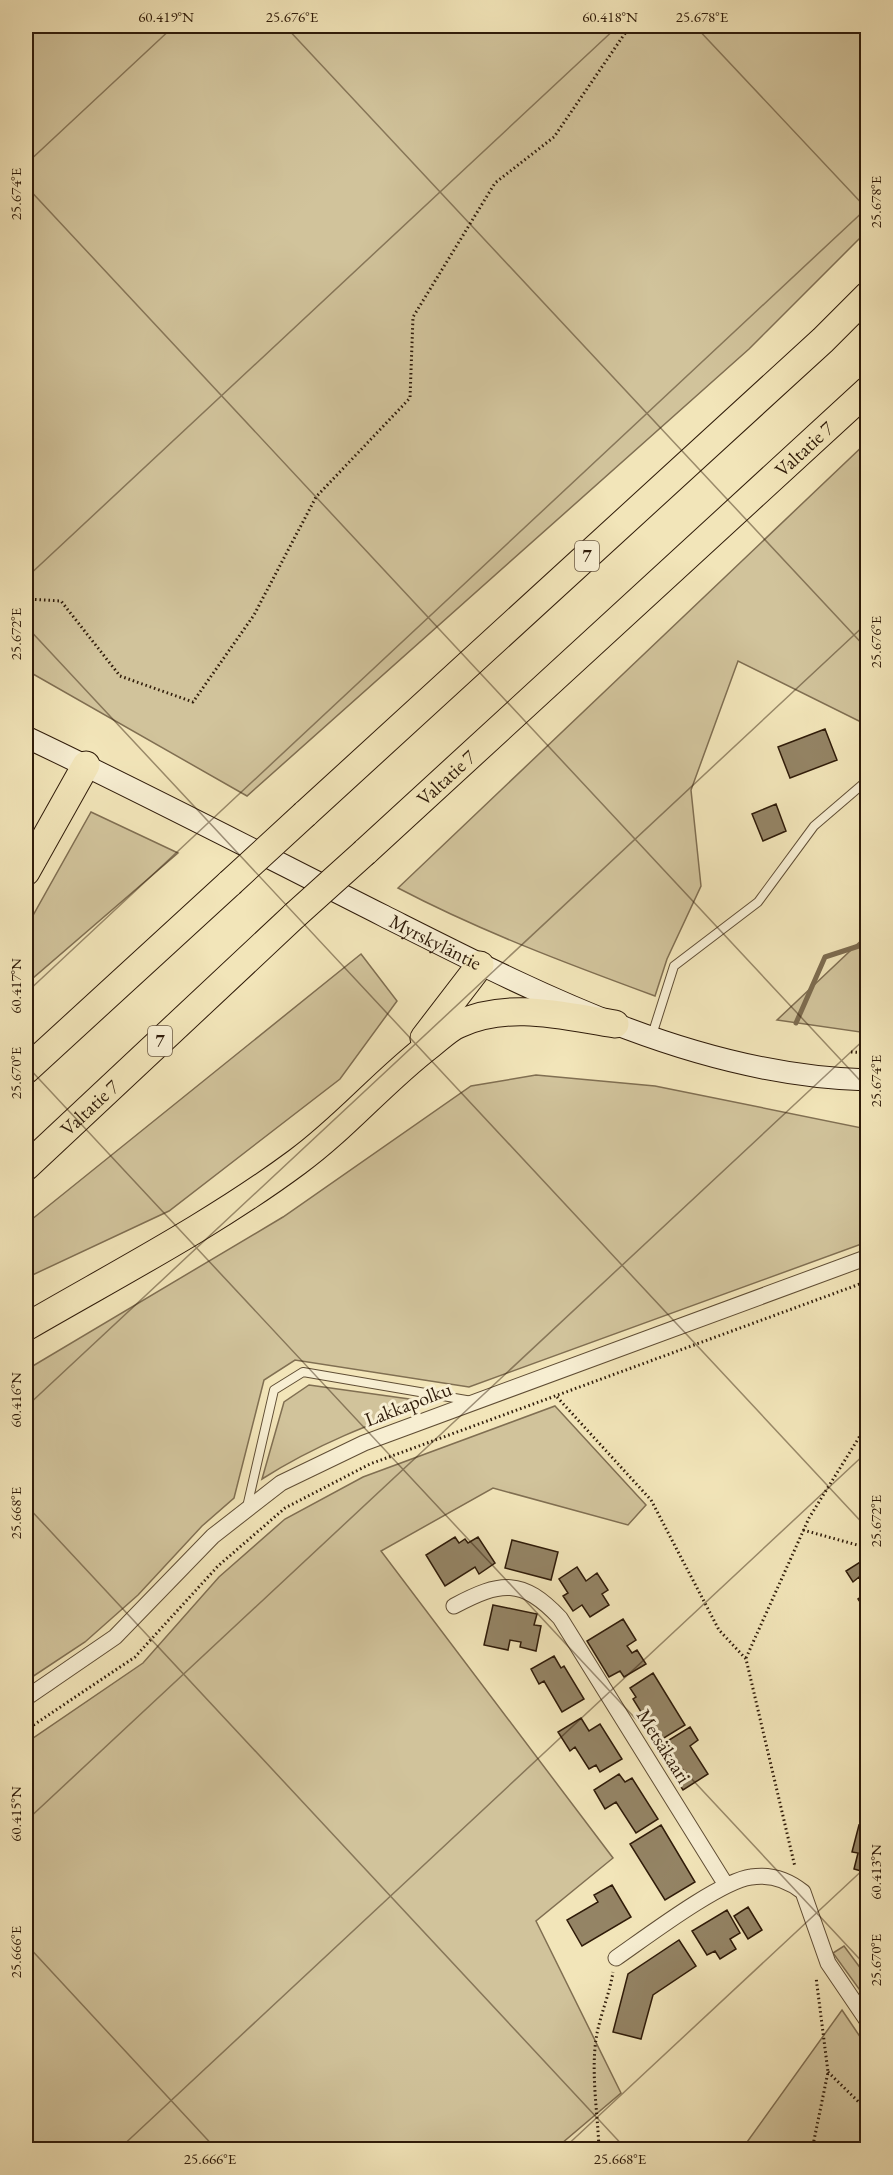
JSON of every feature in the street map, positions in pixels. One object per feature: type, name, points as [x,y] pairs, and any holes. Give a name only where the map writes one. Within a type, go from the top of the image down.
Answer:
[{"type":"highway","name":"7","points":[[26,1070],[823,340],[867,295]]},
{"type":"highway","name":"Valtatie 7","points":[[26,1167],[295,915],[867,390]]},
{"type":"highway","points":[[26,872],[86,765]]},
{"type":"highway","points":[[403,1066],[480,965]]},
{"type":"highway","points":[[26,1327],[272,1180],[346,1121],[403,1066],[458,1024],[499,1011],[536,1012],[615,1024]]},
{"type":"street","name":"Myrskyläntie","points":[[26,737],[86,765],[480,965],[615,1024],[764,1070],[830,1079],[867,1080]]},
{"type":"street","name":"Lakkapolku","points":[[26,1698],[115,1636],[213,1536],[247,1507],[281,1483],[364,1443],[867,1257]]},
{"type":"street","name":"Metsäkaari","points":[[454,1606],[481,1592],[503,1587],[524,1590],[541,1598],[560,1618],[726,1885]]},
{"type":"street","points":[[616,1958],[726,1885],[750,1877],[774,1877],[794,1884],[806,1900],[832,1972],[867,2022]]},
{"type":"lane","points":[[651,1036],[674,966],[759,902],[814,826],[863,784]]},
{"type":"lane","points":[[247,1507],[274,1390],[303,1372],[475,1401]]},
{"type":"path","points":[[26,599],[61,601],[120,676],[193,702],[254,615],[316,498],[410,398],[413,317],[495,183],[554,137],[630,26]]},
{"type":"path","points":[[851,1052],[867,1053]]},
{"type":"path","points":[[26,1730],[135,1657],[218,1566],[285,1508],[370,1464],[867,1281]]},
{"type":"path","points":[[557,1397],[651,1500],[718,1630],[746,1659],[795,1866],[794,1884]]},
{"type":"path","points":[[746,1659],[803,1530],[867,1423]]},
{"type":"path","points":[[803,1530],[867,1548]]},
{"type":"path","points":[[599,2150],[595,2049],[616,1958]]},
{"type":"path","points":[[812,2150],[828,2073],[816,1971]]},
{"type":"path","points":[[828,2073],[867,2111]]},
{"type":"shaded area","points":[[26,26],[867,26],[867,231],[749,349],[247,796],[26,670]]},
{"type":"shaded area","points":[[867,442],[867,725],[738,661],[691,790],[701,886],[667,959],[655,996],[492,933],[398,888]]},
{"type":"shaded area","points":[[26,772],[30,775],[33,803],[26,814]]},
{"type":"shaded area","points":[[91,812],[178,853],[26,984],[26,928]]},
{"type":"shaded area","points":[[867,935],[867,1033],[777,1020]]},
{"type":"shaded area","points":[[361,954],[397,1001],[340,1079],[169,1211],[26,1278],[26,1224]]},
{"type":"shaded area","points":[[536,1075],[655,1086],[867,1129],[867,1242],[469,1387],[295,1360],[264,1380],[234,1498],[202,1526],[138,1595],[85,1642],[26,1681],[26,1370],[283,1217],[471,1086]]},
{"type":"shaded area","points":[[309,1385],[431,1402],[344,1436],[303,1455],[262,1479],[284,1402]]},
{"type":"shaded area","points":[[555,1406],[646,1505],[628,1525],[493,1488],[381,1551],[613,1858],[536,1921],[621,2093],[555,2149],[26,2149],[26,1743],[143,1663],[219,1577],[285,1519],[363,1477]]},
{"type":"shaded area","points":[[844,1946],[867,1977],[867,2000],[833,1953]]},
{"type":"shaded area","points":[[842,2010],[867,2047],[867,2149],[742,2149]]},
{"type":"building","points":[[825,729],[837,760],[790,778],[778,747]]},
{"type":"building","points":[[776,804],[786,831],[763,841],[752,814]]},
{"type":"building","points":[[455,1537],[459,1543],[465,1539],[468,1543],[478,1537],[495,1563],[479,1574],[475,1567],[445,1586],[426,1555]]},
{"type":"building","points":[[512,1540],[558,1552],[551,1580],[505,1568]]},
{"type":"building","points":[[868,1557],[868,1590],[859,1577],[853,1582],[846,1571]]},
{"type":"building","points":[[577,1567],[586,1581],[597,1573],[608,1590],[602,1594],[609,1605],[590,1617],[582,1605],[573,1611],[563,1596],[568,1593],[559,1579]]},
{"type":"building","points":[[868,1592],[868,1614],[858,1599]]},
{"type":"building","points":[[493,1605],[537,1614],[534,1625],[541,1626],[536,1651],[520,1647],[521,1642],[510,1640],[508,1650],[484,1645]]},
{"type":"building","points":[[623,1619],[636,1640],[627,1646],[632,1653],[637,1650],[646,1664],[624,1677],[620,1671],[609,1677],[587,1641]]},
{"type":"building","points":[[554,1656],[561,1668],[564,1666],[584,1699],[562,1712],[544,1681],[539,1684],[531,1669]]},
{"type":"building","points":[[653,1673],[685,1725],[659,1741],[633,1699],[636,1697],[630,1688]]},
{"type":"building","points":[[581,1718],[589,1731],[600,1724],[622,1759],[600,1772],[596,1765],[589,1769],[575,1747],[570,1751],[558,1732]]},
{"type":"building","points":[[690,1727],[698,1740],[690,1746],[708,1774],[683,1790],[661,1756],[667,1753],[661,1745]]},
{"type":"building","points":[[619,1774],[625,1782],[632,1778],[658,1819],[636,1833],[616,1802],[605,1809],[594,1790]]},
{"type":"building","points":[[868,1801],[868,1819],[863,1818]]},
{"type":"building","points":[[661,1825],[695,1882],[665,1900],[630,1844]]},
{"type":"building","points":[[859,1825],[868,1828],[868,1873],[854,1869],[858,1853],[852,1852]]},
{"type":"building","points":[[612,1885],[631,1917],[582,1946],[567,1920],[598,1902],[594,1895]]},
{"type":"building","points":[[748,1907],[762,1930],[748,1939],[734,1916]]},
{"type":"building","points":[[727,1910],[740,1933],[730,1939],[736,1949],[720,1959],[715,1951],[707,1955],[692,1931]]},
{"type":"building","points":[[679,1940],[696,1966],[653,1995],[641,2039],[613,2032],[628,1974]]},
{"type":"waterway","points":[[796,1023],[825,957],[868,943]]}]
